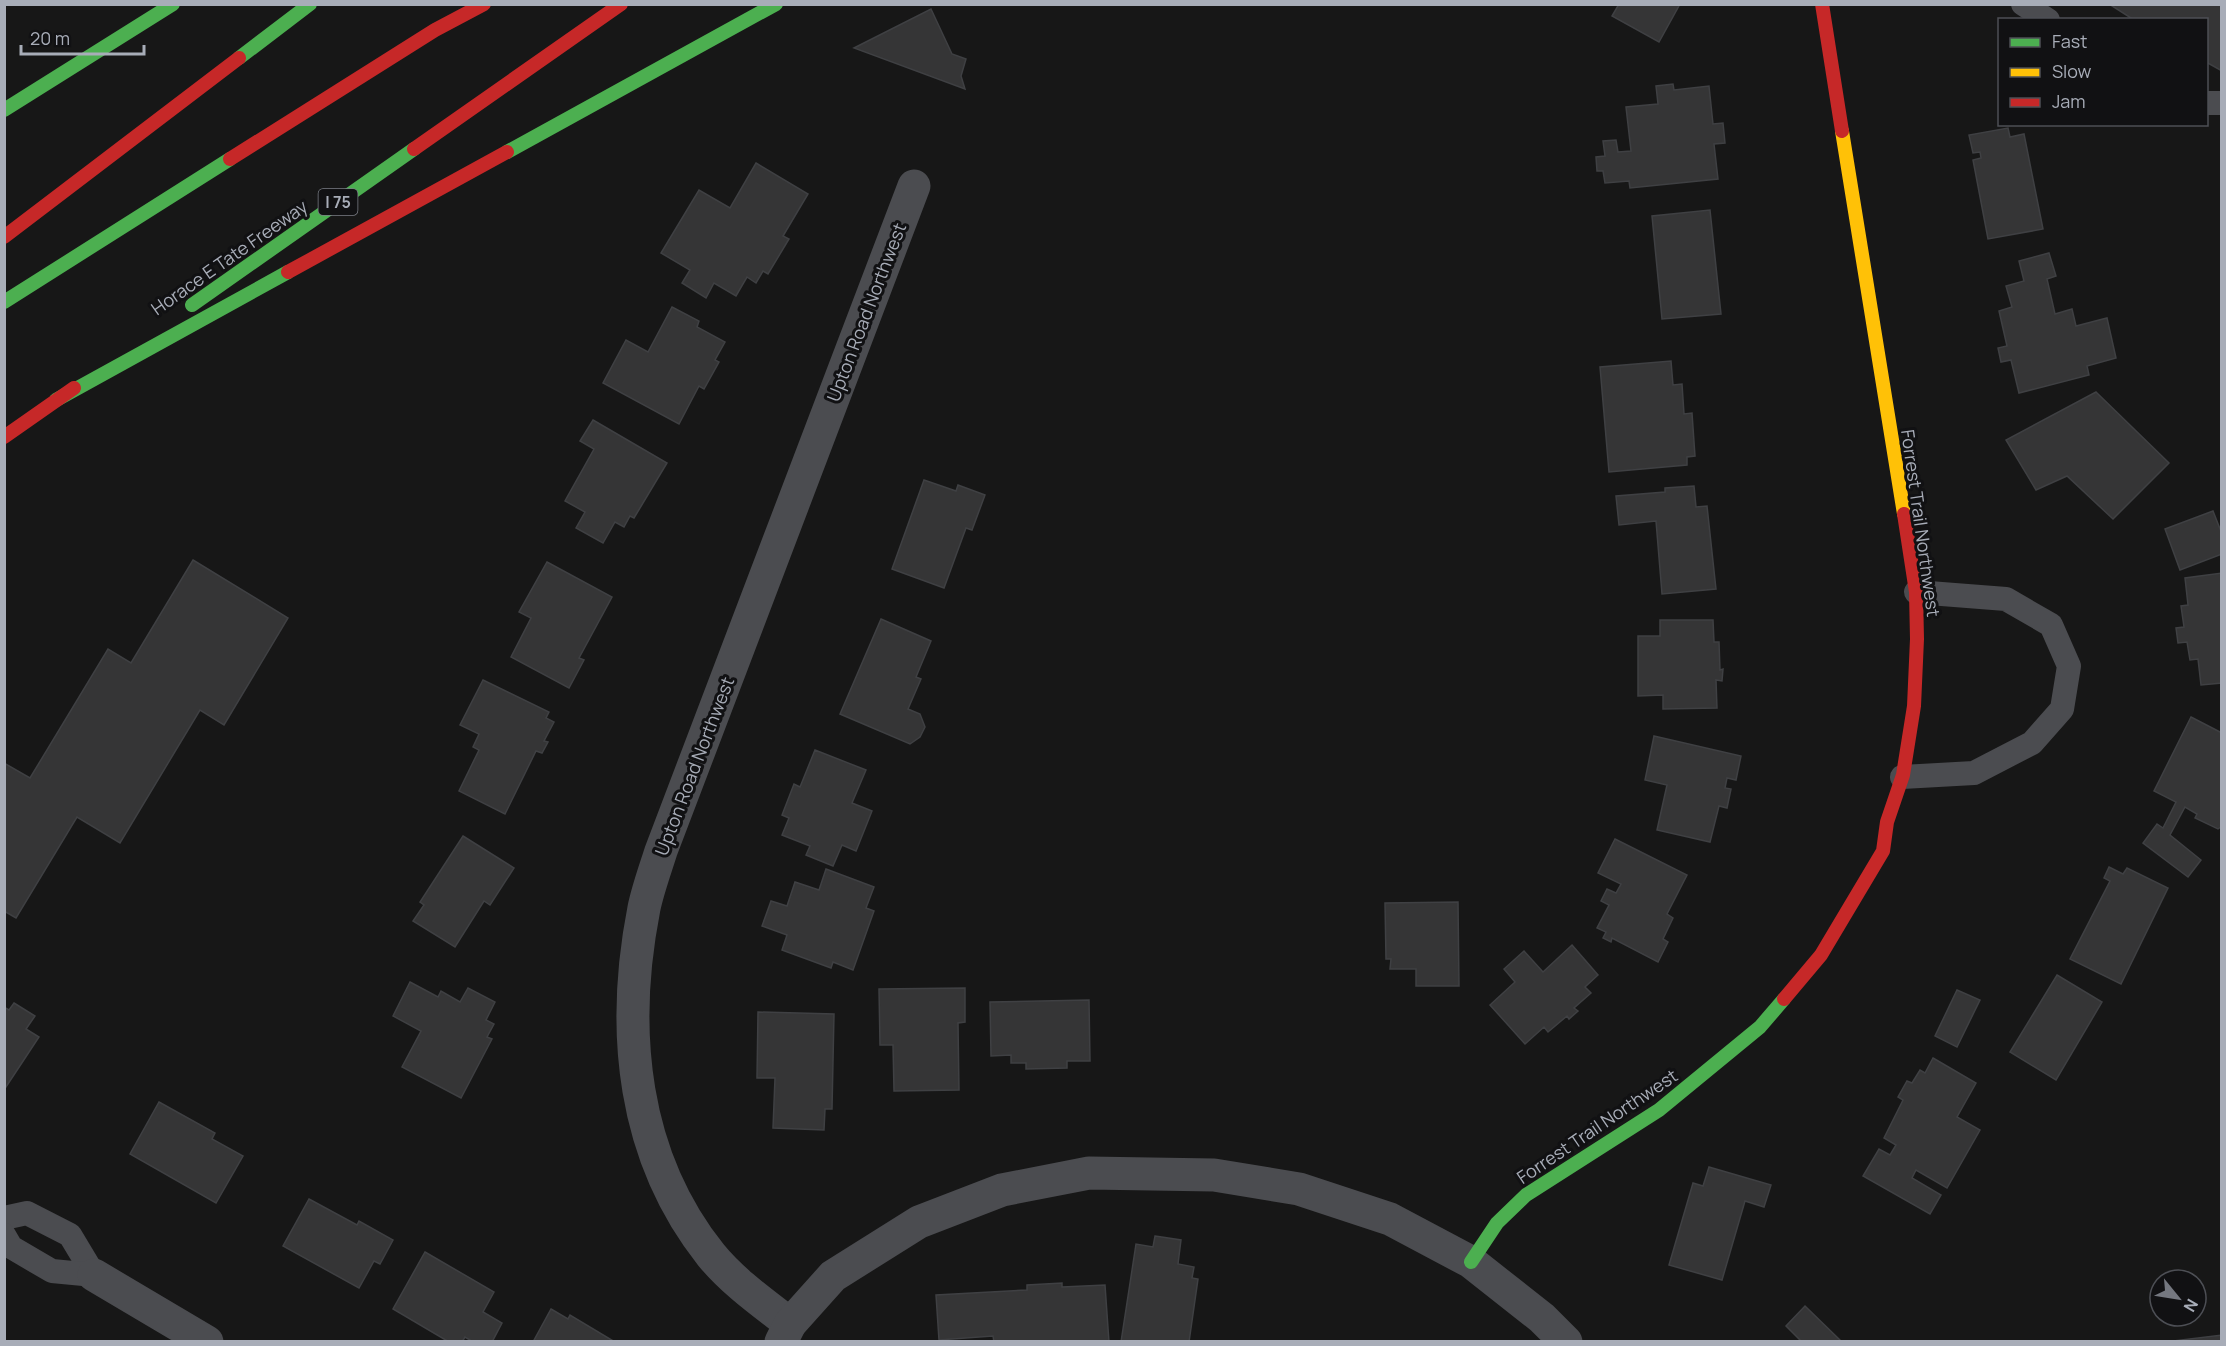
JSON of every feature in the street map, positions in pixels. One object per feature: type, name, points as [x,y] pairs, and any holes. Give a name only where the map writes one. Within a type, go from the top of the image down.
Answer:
[{"type":"main road","points":[[4,110],[173,4]]},
{"type":"main road","points":[[4,237],[310,4]]},
{"type":"main road","points":[[4,302],[435,30],[484,4]]},
{"type":"main road","name":"Horace E Tate Freeway","points":[[183,311],[621,4]]},
{"type":"main road","points":[[56,400],[776,4]]},
{"type":"main road","name":"Forrest Trail Northwest","points":[[1471,1262],[1497,1223],[1526,1195],[1659,1110],[1760,1027],[1821,955],[1883,850],[1882,838],[1902,777],[1915,701],[1918,656],[1916,592],[1822,4]]},
{"type":"main road","name":"Horace E Tate Freeway","points":[[4,437],[163,325]]},
{"type":"street","name":"Upton Road Northwest","points":[[786,1333],[712,1257],[682,1216],[663,1180],[648,1136],[637,1078],[632,1020],[636,963],[645,906],[661,851],[914,186]]},
{"type":"street","points":[[786,1333],[833,1276],[919,1222],[1002,1190],[1089,1173],[1214,1175],[1299,1189],[1390,1219],[1471,1262],[1542,1318],[1566,1341]]},
{"type":"street","points":[[94,1275],[207,1341]]},
{"type":"lane","points":[[2023,4],[2046,18]]},
{"type":"lane","points":[[1902,777],[1974,773],[2032,743],[2062,709],[2069,666],[2051,624],[2006,599],[1916,592]]},
{"type":"lane","points":[[4,1218],[27,1213],[70,1235],[94,1275]]},
{"type":"lane","points":[[4,1235],[11,1247],[52,1271],[94,1275]]},
{"type":"building","points":[[1619,4],[1680,4],[1659,42],[1612,16]]},
{"type":"building","points":[[2109,4],[2222,4],[2222,71],[2208,63],[2208,18],[2131,18]]},
{"type":"building","points":[[931,9],[952,54],[966,59],[961,76],[965,89],[854,48]]},
{"type":"building","points":[[1673,84],[1674,90],[1709,86],[1713,124],[1723,123],[1725,143],[1714,144],[1718,179],[1630,188],[1629,181],[1605,183],[1603,171],[1597,171],[1596,157],[1605,156],[1603,141],[1616,140],[1618,152],[1631,151],[1626,107],[1658,104],[1656,86]]},
{"type":"building","points":[[2008,128],[2010,137],[2024,134],[2043,229],[1988,239],[1973,160],[1981,158],[1980,152],[1973,153],[1969,135]]},
{"type":"building","points":[[756,163],[808,194],[783,236],[789,239],[768,274],[763,271],[756,283],[747,277],[736,296],[714,283],[706,298],[682,283],[690,270],[661,253],[699,190],[730,208]]},
{"type":"building","points":[[1710,210],[1721,314],[1662,319],[1652,216]]},
{"type":"building","points":[[2049,253],[2056,276],[2047,279],[2055,314],[2072,309],[2076,326],[2107,318],[2116,358],[2087,366],[2089,375],[2019,393],[2011,360],[2001,362],[1998,348],[2007,346],[1999,311],[2012,307],[2006,286],[2024,281],[2019,261]]},
{"type":"building","points":[[672,307],[699,321],[697,327],[725,342],[715,360],[719,362],[704,389],[699,386],[679,424],[603,383],[626,340],[648,352]]},
{"type":"building","points":[[1671,361],[1673,385],[1682,384],[1684,414],[1692,413],[1695,456],[1687,457],[1687,465],[1609,472],[1600,367]]},
{"type":"building","points":[[2096,392],[2169,463],[2113,519],[2067,476],[2036,490],[2006,440]]},
{"type":"building","points":[[593,420],[667,463],[634,518],[630,516],[624,527],[615,522],[603,543],[576,528],[585,512],[565,501],[594,449],[580,441]]},
{"type":"building","points":[[924,480],[956,491],[958,485],[985,495],[972,530],[966,528],[944,588],[892,569]]},
{"type":"building","points":[[1694,486],[1696,507],[1707,506],[1716,589],[1662,594],[1656,521],[1619,525],[1616,496],[1665,492],[1665,488]]},
{"type":"building","points":[[2213,511],[2222,534],[2222,554],[2180,570],[2165,529]]},
{"type":"building","points":[[193,560],[288,618],[224,725],[200,710],[120,843],[77,817],[16,918],[4,911],[4,763],[30,778],[108,649],[131,663]]},
{"type":"building","points":[[547,562],[612,597],[579,658],[584,660],[569,688],[511,657],[531,618],[519,612]]},
{"type":"building","points":[[2222,573],[2222,683],[2201,685],[2198,659],[2190,660],[2187,642],[2178,643],[2176,628],[2184,627],[2181,606],[2188,605],[2185,578]]},
{"type":"building","points":[[881,619],[931,641],[916,677],[921,679],[908,709],[920,714],[925,727],[920,737],[910,744],[840,714]]},
{"type":"building","points":[[1660,620],[1713,620],[1714,642],[1719,642],[1720,670],[1723,669],[1722,681],[1716,680],[1717,708],[1663,709],[1663,695],[1638,696],[1638,636],[1660,636]]},
{"type":"building","points":[[483,680],[549,712],[546,718],[554,722],[544,741],[548,742],[542,753],[536,751],[505,814],[459,791],[479,750],[473,747],[479,734],[460,725]]},
{"type":"building","points":[[2191,717],[2222,733],[2222,826],[2218,829],[2195,818],[2197,814],[2185,807],[2170,835],[2201,860],[2188,877],[2143,843],[2157,824],[2163,828],[2176,802],[2154,791]]},
{"type":"building","points":[[1654,736],[1741,756],[1736,780],[1727,778],[1725,788],[1731,789],[1727,808],[1719,806],[1710,842],[1657,830],[1667,785],[1645,780]]},
{"type":"building","points":[[815,750],[866,770],[852,803],[872,811],[856,851],[842,845],[833,866],[806,855],[810,846],[782,835],[789,818],[782,815],[794,784],[800,787]]},
{"type":"building","points":[[463,836],[514,868],[490,905],[484,901],[455,947],[413,921],[424,905],[420,902]]},
{"type":"building","points":[[1615,839],[1687,875],[1667,914],[1673,918],[1663,939],[1668,942],[1658,962],[1612,938],[1611,942],[1603,938],[1606,932],[1597,928],[1609,905],[1601,901],[1607,889],[1616,893],[1621,884],[1598,873]]},
{"type":"building","points":[[2109,867],[2123,874],[2127,868],[2168,888],[2121,984],[2070,959],[2110,881],[2104,878]]},
{"type":"building","points":[[826,869],[874,887],[866,908],[874,911],[853,970],[833,962],[831,968],[782,950],[787,935],[762,926],[771,901],[787,906],[795,882],[819,890]]},
{"type":"building","points":[[1458,902],[1459,986],[1416,986],[1416,969],[1390,969],[1391,959],[1386,959],[1385,903]]},
{"type":"building","points":[[1572,945],[1598,975],[1585,987],[1591,993],[1574,1008],[1578,1011],[1569,1019],[1567,1016],[1548,1032],[1544,1027],[1525,1044],[1490,1005],[1515,982],[1504,969],[1524,951],[1543,972]]},
{"type":"building","points":[[2057,975],[2102,1002],[2056,1080],[2010,1052]]},
{"type":"building","points":[[410,982],[438,997],[441,991],[460,1002],[468,988],[495,1002],[486,1020],[494,1024],[487,1037],[492,1039],[461,1098],[402,1067],[421,1031],[393,1016]]},
{"type":"building","points":[[965,988],[965,1022],[958,1023],[959,1090],[894,1091],[893,1045],[880,1045],[879,989]]},
{"type":"building","points":[[1957,990],[1980,1000],[1957,1047],[1935,1036]]},
{"type":"building","points":[[1089,1000],[1090,1061],[1067,1061],[1067,1068],[1026,1069],[1026,1063],[1011,1063],[1011,1055],[991,1056],[990,1002]]},
{"type":"building","points":[[14,1003],[35,1016],[26,1029],[39,1037],[4,1090],[4,1007],[9,1010]]},
{"type":"building","points":[[758,1012],[834,1014],[832,1109],[825,1109],[824,1130],[773,1128],[775,1078],[757,1078]]},
{"type":"building","points":[[1933,1058],[1976,1083],[1957,1117],[1980,1130],[1947,1188],[1916,1170],[1912,1178],[1941,1195],[1930,1214],[1863,1176],[1879,1149],[1890,1155],[1896,1145],[1884,1138],[1903,1100],[1898,1097],[1907,1081],[1912,1083],[1920,1070],[1925,1073]]},
{"type":"building","points":[[159,1102],[215,1133],[212,1139],[243,1156],[216,1203],[130,1154]]},
{"type":"building","points":[[1709,1167],[1771,1185],[1764,1207],[1745,1201],[1722,1280],[1669,1265],[1693,1183],[1703,1186]]},
{"type":"building","points":[[309,1199],[357,1225],[359,1221],[393,1240],[380,1264],[374,1261],[359,1288],[283,1246]]},
{"type":"building","points":[[1155,1236],[1181,1240],[1178,1264],[1194,1267],[1192,1278],[1198,1279],[1189,1342],[1121,1342],[1136,1244],[1153,1247]]},
{"type":"building","points":[[425,1252],[494,1292],[483,1312],[502,1323],[492,1342],[473,1342],[465,1337],[462,1342],[449,1342],[393,1309]]},
{"type":"building","points":[[1062,1283],[1062,1287],[1105,1285],[1109,1342],[994,1342],[993,1336],[939,1340],[936,1295],[1027,1290],[1027,1285]]},
{"type":"building","points":[[1805,1306],[1842,1342],[1802,1342],[1786,1326]]},
{"type":"building","points":[[551,1309],[568,1319],[570,1315],[615,1342],[533,1342]]},
{"type":"building","points":[[2222,1335],[2222,1342],[2165,1342]]},
{"type":"traffic: fast","points":[[4,110],[173,4]]},
{"type":"traffic: fast","points":[[239,58],[310,4]]},
{"type":"traffic: fast","points":[[507,152],[776,4]]},
{"type":"traffic: fast","points":[[192,305],[414,149]]},
{"type":"traffic: fast","points":[[4,302],[230,159]]},
{"type":"traffic: fast","points":[[56,400],[288,272]]},
{"type":"traffic: fast","points":[[1471,1262],[1497,1223],[1526,1195],[1659,1110],[1760,1027],[1784,999]]},
{"type":"traffic: slow","points":[[1842,131],[1904,514]]},
{"type":"traffic: jam","points":[[230,159],[435,30],[484,4]]},
{"type":"traffic: jam","points":[[414,149],[621,4]]},
{"type":"traffic: jam","points":[[1822,4],[1842,131]]},
{"type":"traffic: jam","points":[[4,237],[239,58]]},
{"type":"traffic: jam","points":[[288,272],[507,152]]},
{"type":"traffic: jam","points":[[4,437],[74,388]]},
{"type":"traffic: jam","points":[[1784,999],[1821,955],[1883,851],[1887,822],[1903,775],[1914,706],[1917,639],[1916,592],[1904,514]]}]
